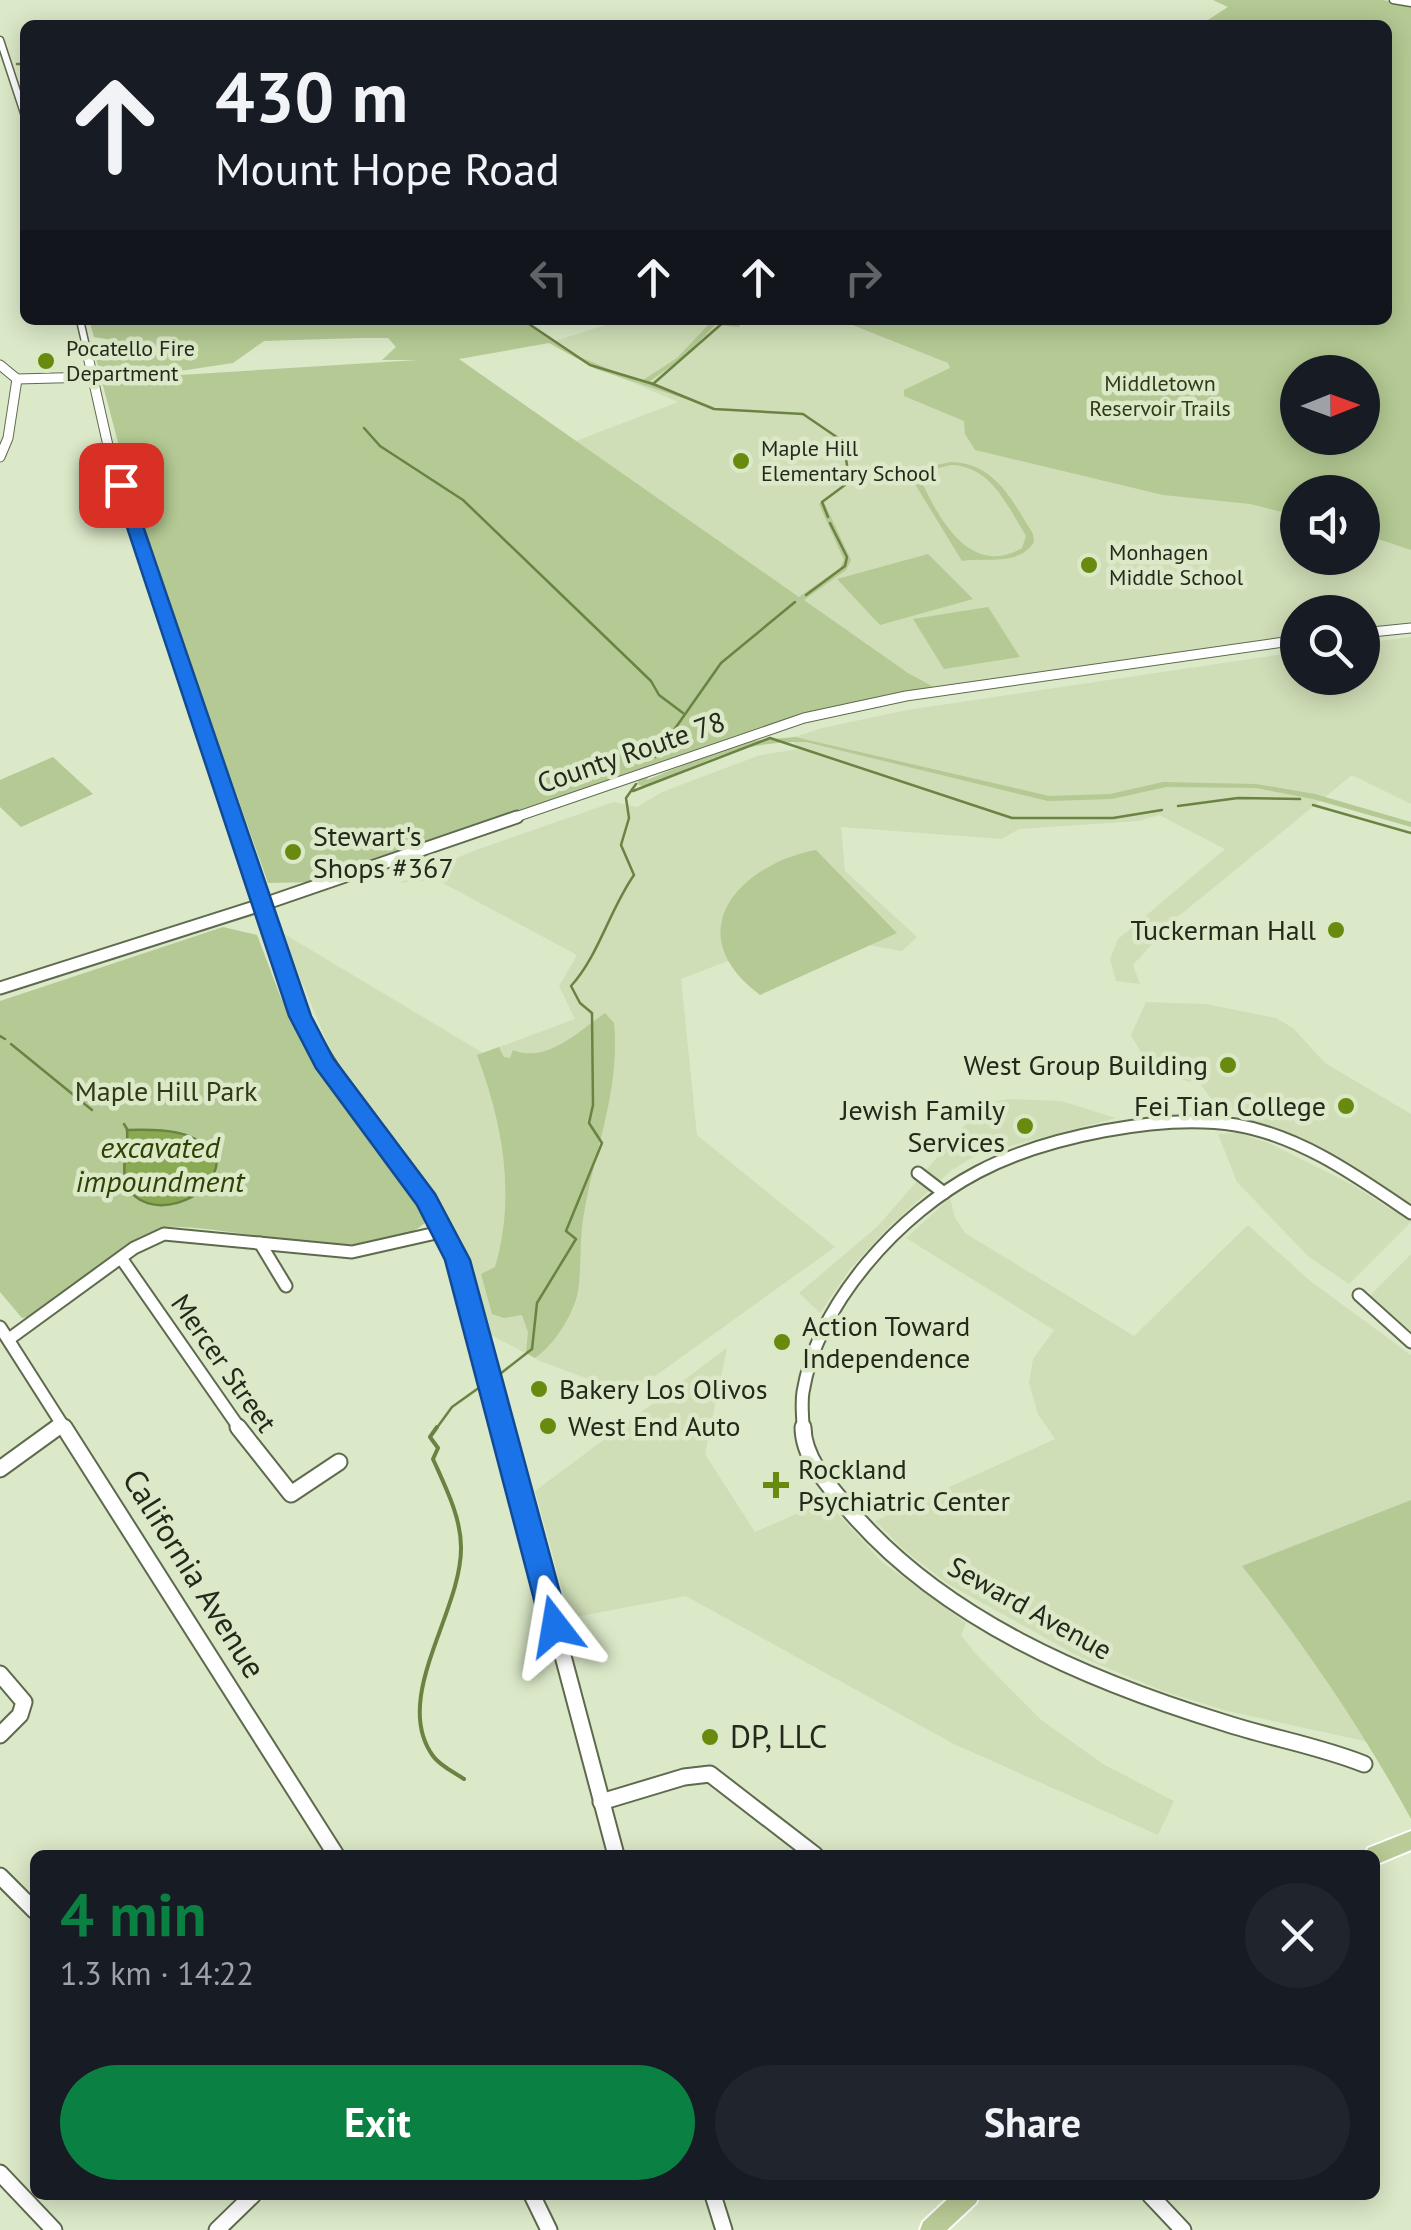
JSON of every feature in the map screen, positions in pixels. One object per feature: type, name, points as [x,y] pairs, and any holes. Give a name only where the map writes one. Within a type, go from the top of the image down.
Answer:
[{"type":"main road","points":[[1380,1853],[1411,1840]]},
{"type":"main road","points":[[931,2230],[963,2200]]},
{"type":"street","points":[[1393,0],[1411,3]]},
{"type":"street","points":[[0,40],[20,101]]},
{"type":"street","points":[[81,325],[110,450],[300,1016],[324,1062],[410,1174],[444,1231],[470,1304],[615,1850]]},
{"type":"street","points":[[0,365],[17,379],[93,377]]},
{"type":"street","points":[[0,457],[8,438],[17,379]]},
{"type":"street","points":[[1380,631],[1411,628]]},
{"type":"street","name":"County Route 78","points":[[0,988],[262,905],[804,718],[906,696],[1280,643]]},
{"type":"street","name":"Seward Avenue","points":[[1364,1764],[1329,1749],[1228,1724],[1158,1701],[1038,1647],[963,1604],[914,1570],[821,1478],[805,1450],[800,1425],[803,1390],[815,1352],[839,1307],[905,1226],[944,1193],[979,1171],[1042,1150],[1143,1127],[1204,1122],[1250,1128],[1298,1146],[1411,1213]]},
{"type":"street","points":[[918,1173],[944,1193]]},
{"type":"street","points":[[4,1333],[149,1240],[174,1233],[352,1252],[444,1231]]},
{"type":"street","points":[[260,1243],[286,1286]]},
{"type":"street","name":"Mercer Street","points":[[121,1258],[258,1456],[290,1494],[339,1462]]},
{"type":"street","points":[[1359,1295],[1411,1342]]},
{"type":"street","name":"California Avenue","points":[[4,1333],[333,1850]]},
{"type":"street","points":[[0,1469],[62,1424]]},
{"type":"street","points":[[0,1674],[22,1697],[23,1708],[0,1735]]},
{"type":"street","points":[[601,1802],[684,1777],[710,1774],[809,1850]]},
{"type":"street","points":[[0,1876],[30,1906]]},
{"type":"street","points":[[0,2173],[54,2230]]},
{"type":"street","points":[[217,2230],[248,2200]]},
{"type":"street","points":[[534,2200],[549,2230]]},
{"type":"street","points":[[715,2200],[724,2230]]},
{"type":"street","points":[[1155,2200],[1183,2230]]},
{"type":"shaded area","points":[[606,325],[1048,325],[1280,500],[1280,575],[1380,575],[1380,536],[1411,545],[1411,622],[1380,626],[1380,595],[1280,595],[1280,641],[941,691],[908,673],[576,441],[678,402],[586,363],[551,342]]},
{"type":"shaded area","points":[[1411,637],[1411,804],[1352,775],[1175,919],[1133,965],[1140,984],[1116,981],[1110,959],[1118,939],[1225,849],[1159,815],[1139,821],[1019,829],[1002,839],[841,827],[845,871],[917,937],[902,951],[800,933],[681,979],[697,1135],[835,1247],[630,1394],[542,1362],[474,1326],[485,1309],[461,1251],[418,1182],[352,1102],[281,932],[483,1053],[575,1019],[559,986],[577,955],[437,880],[399,883],[473,851],[614,802],[637,807],[662,792],[760,755],[799,749],[791,738],[907,710],[1280,655],[1280,695],[1380,695],[1380,641]]},
{"type":"shaded area","points":[[1146,1002],[1206,1004],[1276,1018],[1293,1028],[1325,1063],[1411,1114],[1411,1212],[1350,1173],[1211,1098],[1200,1084],[1179,1079],[1144,1058],[1131,1035]]},
{"type":"shaded area","points":[[1010,1099],[1061,1101],[1116,1118],[977,1155],[952,1170],[888,1228],[850,1269],[820,1313],[799,1293],[878,1226],[984,1103]]},
{"type":"shaded area","points":[[1239,1133],[1269,1143],[1353,1185],[1411,1222],[1349,1284],[1309,1257],[1237,1182],[1218,1134]]},
{"type":"shaded area","points":[[950,1198],[955,1218],[965,1233],[1134,1336],[1248,1225],[1309,1280],[1411,1355],[1411,1500],[1242,1566],[1309,1653],[1369,1742],[1227,1711],[1163,1691],[1076,1655],[948,1584],[904,1550],[875,1521],[1055,1439],[1038,1414],[1029,1383],[1033,1359],[1054,1330],[906,1238]]},
{"type":"shaded area","points":[[1411,1254],[1411,1331],[1367,1299]]},
{"type":"shaded area","points":[[727,1348],[705,1454],[755,1532],[826,1501],[882,1562],[966,1623],[961,1635],[974,1652],[1040,1719],[1103,1764],[1174,1801],[1158,1835],[954,1744],[686,1596],[570,1618],[535,1491]]},
{"type":"green space","name":"Middletown Reservoir Trails","points":[[1213,0],[1382,0],[1411,4],[1411,550],[1380,540],[1380,475],[1280,475],[1280,512],[1250,504],[1163,495],[975,450],[965,434],[964,421],[904,396],[904,390],[950,368],[948,363],[853,325],[1392,325],[1392,20],[1208,20],[1228,7]]},
{"type":"green space","points":[[90,325],[530,325],[580,357],[640,382],[677,358],[708,325],[715,325],[682,359],[650,381],[721,411],[596,369],[549,343],[459,359],[799,597],[840,568],[844,560],[819,504],[823,500],[851,560],[846,570],[804,600],[908,673],[941,691],[869,701],[651,768],[647,780],[739,742],[795,737],[1049,796],[1110,794],[1163,782],[1256,784],[1315,794],[1411,822],[1411,827],[1313,799],[1256,788],[1166,787],[1112,799],[1048,801],[806,742],[783,742],[723,755],[645,787],[637,784],[641,773],[318,882],[268,883],[126,483],[92,344],[122,348],[118,341],[94,337]],"holes":[[[388,338],[396,347],[382,360],[418,360],[133,378],[233,363],[264,341]]]},
{"type":"green space","points":[[951,462],[979,469],[1001,486],[1033,534],[1034,542],[1011,558],[962,561],[907,471]],"holes":[[[951,465],[965,467],[987,480],[1004,500],[1026,536],[1022,548],[988,556],[973,550],[938,513],[922,482],[930,470]]]},
{"type":"green space","points":[[928,554],[973,599],[880,625],[837,579]]},
{"type":"green space","points":[[988,607],[1020,657],[944,669],[913,619]]},
{"type":"green space","points":[[53,757],[93,794],[21,827],[0,807],[0,780]]},
{"type":"green space","points":[[816,850],[897,933],[760,995],[736,972],[723,949],[721,926],[728,905],[742,886],[762,870]]},
{"type":"green space","name":"Maple Hill Park","points":[[223,927],[257,935],[281,998],[321,1072],[429,1219],[406,1235],[341,1244],[164,1227],[140,1237],[29,1317],[22,1318],[0,1292],[0,1001]]},
{"type":"green space","points":[[605,1013],[614,1023],[613,1075],[586,1201],[577,1296],[560,1331],[535,1358],[526,1353],[528,1332],[522,1315],[504,1318],[492,1314],[481,1274],[495,1267],[505,1214],[505,1187],[500,1134],[477,1055],[499,1047],[504,1057],[510,1058],[513,1050],[538,1053],[573,1036]]},
{"type":"green space","points":[[1411,1500],[1411,1819],[1332,1689],[1242,1566]]},
{"type":"water","name":"excavated impoundment","points":[[127,1130],[189,1136],[209,1149],[217,1160],[213,1175],[192,1197],[177,1203],[148,1203],[135,1197],[125,1178]]},
{"type":"waterway","points":[[530,325],[590,365],[653,384]]},
{"type":"waterway","points":[[653,384],[720,325]]},
{"type":"waterway","points":[[653,384],[714,409],[803,414],[844,442],[849,482],[822,502],[828,517]]},
{"type":"waterway","points":[[364,428],[380,446],[463,500],[651,681],[659,695],[683,713]]},
{"type":"waterway","points":[[806,595],[845,566],[847,557],[830,523]]},
{"type":"waterway","points":[[655,757],[721,663],[795,602]]},
{"type":"waterway","points":[[633,791],[770,738],[1012,818],[1113,818],[1162,810]]},
{"type":"waterway","points":[[500,1374],[532,1349],[537,1303],[576,1239],[566,1231],[602,1143],[589,1123],[593,1105],[592,1013],[580,1003],[571,986],[634,875],[621,845],[629,818],[626,798],[636,784]]},
{"type":"waterway","points":[[1178,806],[1238,798],[1300,799]]},
{"type":"waterway","points":[[1313,805],[1411,833]]},
{"type":"waterway","points":[[0,1036],[5,1039]]},
{"type":"waterway","points":[[11,1044],[92,1110]]},
{"type":"waterway","points":[[124,1124],[127,1129]]},
{"type":"waterway","points":[[436,1429],[452,1407],[480,1387]]},
{"type":"waterway","points":[[437,1427],[430,1437],[438,1448],[433,1459],[455,1513],[461,1547],[458,1572],[424,1682],[420,1708],[422,1733],[433,1756],[464,1779]]},
{"type":"place","name":"Pocatello Fire Department","points":[[46,361]]},
{"type":"place","name":"Maple Hill Elementary School","points":[[741,461]]},
{"type":"place","name":"Monhagen Middle School","points":[[1089,565]]},
{"type":"place","name":"Stewart's Shops #367","points":[[293,852]]},
{"type":"place","name":"Tuckerman Hall","points":[[1336,930]]},
{"type":"place","name":"West Group Building","points":[[1228,1065]]},
{"type":"place","name":"Fei Tian College","points":[[1346,1106]]},
{"type":"place","name":"Jewish Family Services","points":[[1025,1126]]},
{"type":"place","name":"Action Toward Independence","points":[[782,1342]]},
{"type":"place","name":"Bakery Los Olivos","points":[[539,1389]]},
{"type":"place","name":"West End Auto","points":[[548,1426]]},
{"type":"place","name":"Rockland Psychiatric Center","points":[[776,1485]]},
{"type":"place","name":"DP, LLC","points":[[710,1737]]},
{"type":"route","points":[[121,485],[300,1016],[324,1062],[427,1200],[458,1260],[555,1626]]}]
